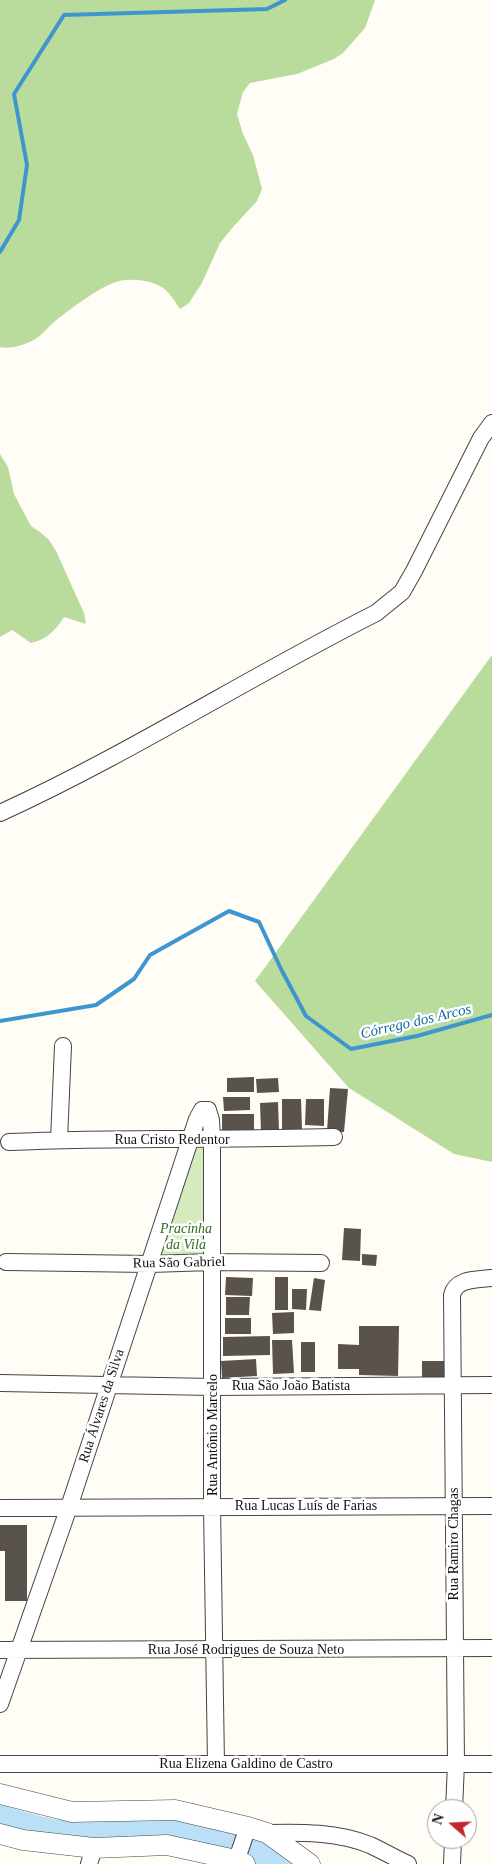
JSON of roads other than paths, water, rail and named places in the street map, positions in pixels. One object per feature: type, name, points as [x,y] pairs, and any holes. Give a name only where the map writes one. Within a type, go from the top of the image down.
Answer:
[{"type":"street","points":[[0,813],[33,798],[138,742],[376,613],[388,604],[402,592],[481,438],[492,423]]},
{"type":"street","points":[[59,1140],[63,1046]]},
{"type":"street","name":"Rua Álvares da Silva","points":[[0,1704],[69,1507],[200,1112],[204,1109]]},
{"type":"street","name":"Rua Antônio Marcelo","points":[[204,1109],[208,1110],[211,1120],[212,1140],[212,1506],[216,1764]]},
{"type":"street","name":"Rua Cristo Redentor","points":[[9,1142],[334,1137]]},
{"type":"street","name":"Rua São Gabriel","points":[[6,1262],[150,1264],[212,1262],[321,1263]]},
{"type":"street","name":"Rua Ramiro Chagas","points":[[454,1799],[456,1764],[452,1295],[455,1286],[460,1283],[492,1278]]},
{"type":"street","name":"Rua São João Batista","points":[[0,1384],[109,1384],[213,1387],[492,1385]]},
{"type":"street","name":"Rua Lucas Luís de Farias","points":[[0,1508],[492,1506]]},
{"type":"street","name":"Rua José Rodrigues de Souza Neto","points":[[0,1650],[492,1648]]},
{"type":"street","name":"Rua Elizena Galdino de Castro","points":[[0,1764],[492,1764]]},
{"type":"street","points":[[0,1794],[72,1812],[175,1810],[254,1831],[327,1835],[369,1845],[408,1864]]},
{"type":"street","points":[[0,1834],[92,1856],[167,1845],[238,1860],[254,1831]]},
{"type":"street","points":[[254,1831],[310,1864]]},
{"type":"street","points":[[452,1864],[453,1849]]},
{"type":"waterway","points":[[0,252],[19,220],[27,165],[14,94],[64,15],[267,9],[285,0]]},
{"type":"waterway","name":"Córrego dos Arcos","points":[[0,1021],[96,1005],[134,979],[150,955],[229,911],[259,922],[306,1016],[351,1049],[417,1036],[492,1015]]},
{"type":"waterway","points":[[0,1817],[44,1829],[79,1834],[143,1826],[167,1827],[218,1838],[252,1850],[282,1864]]},
{"type":"park label","name":"Pracinha da Vila","points":[[186,1238]]}]
